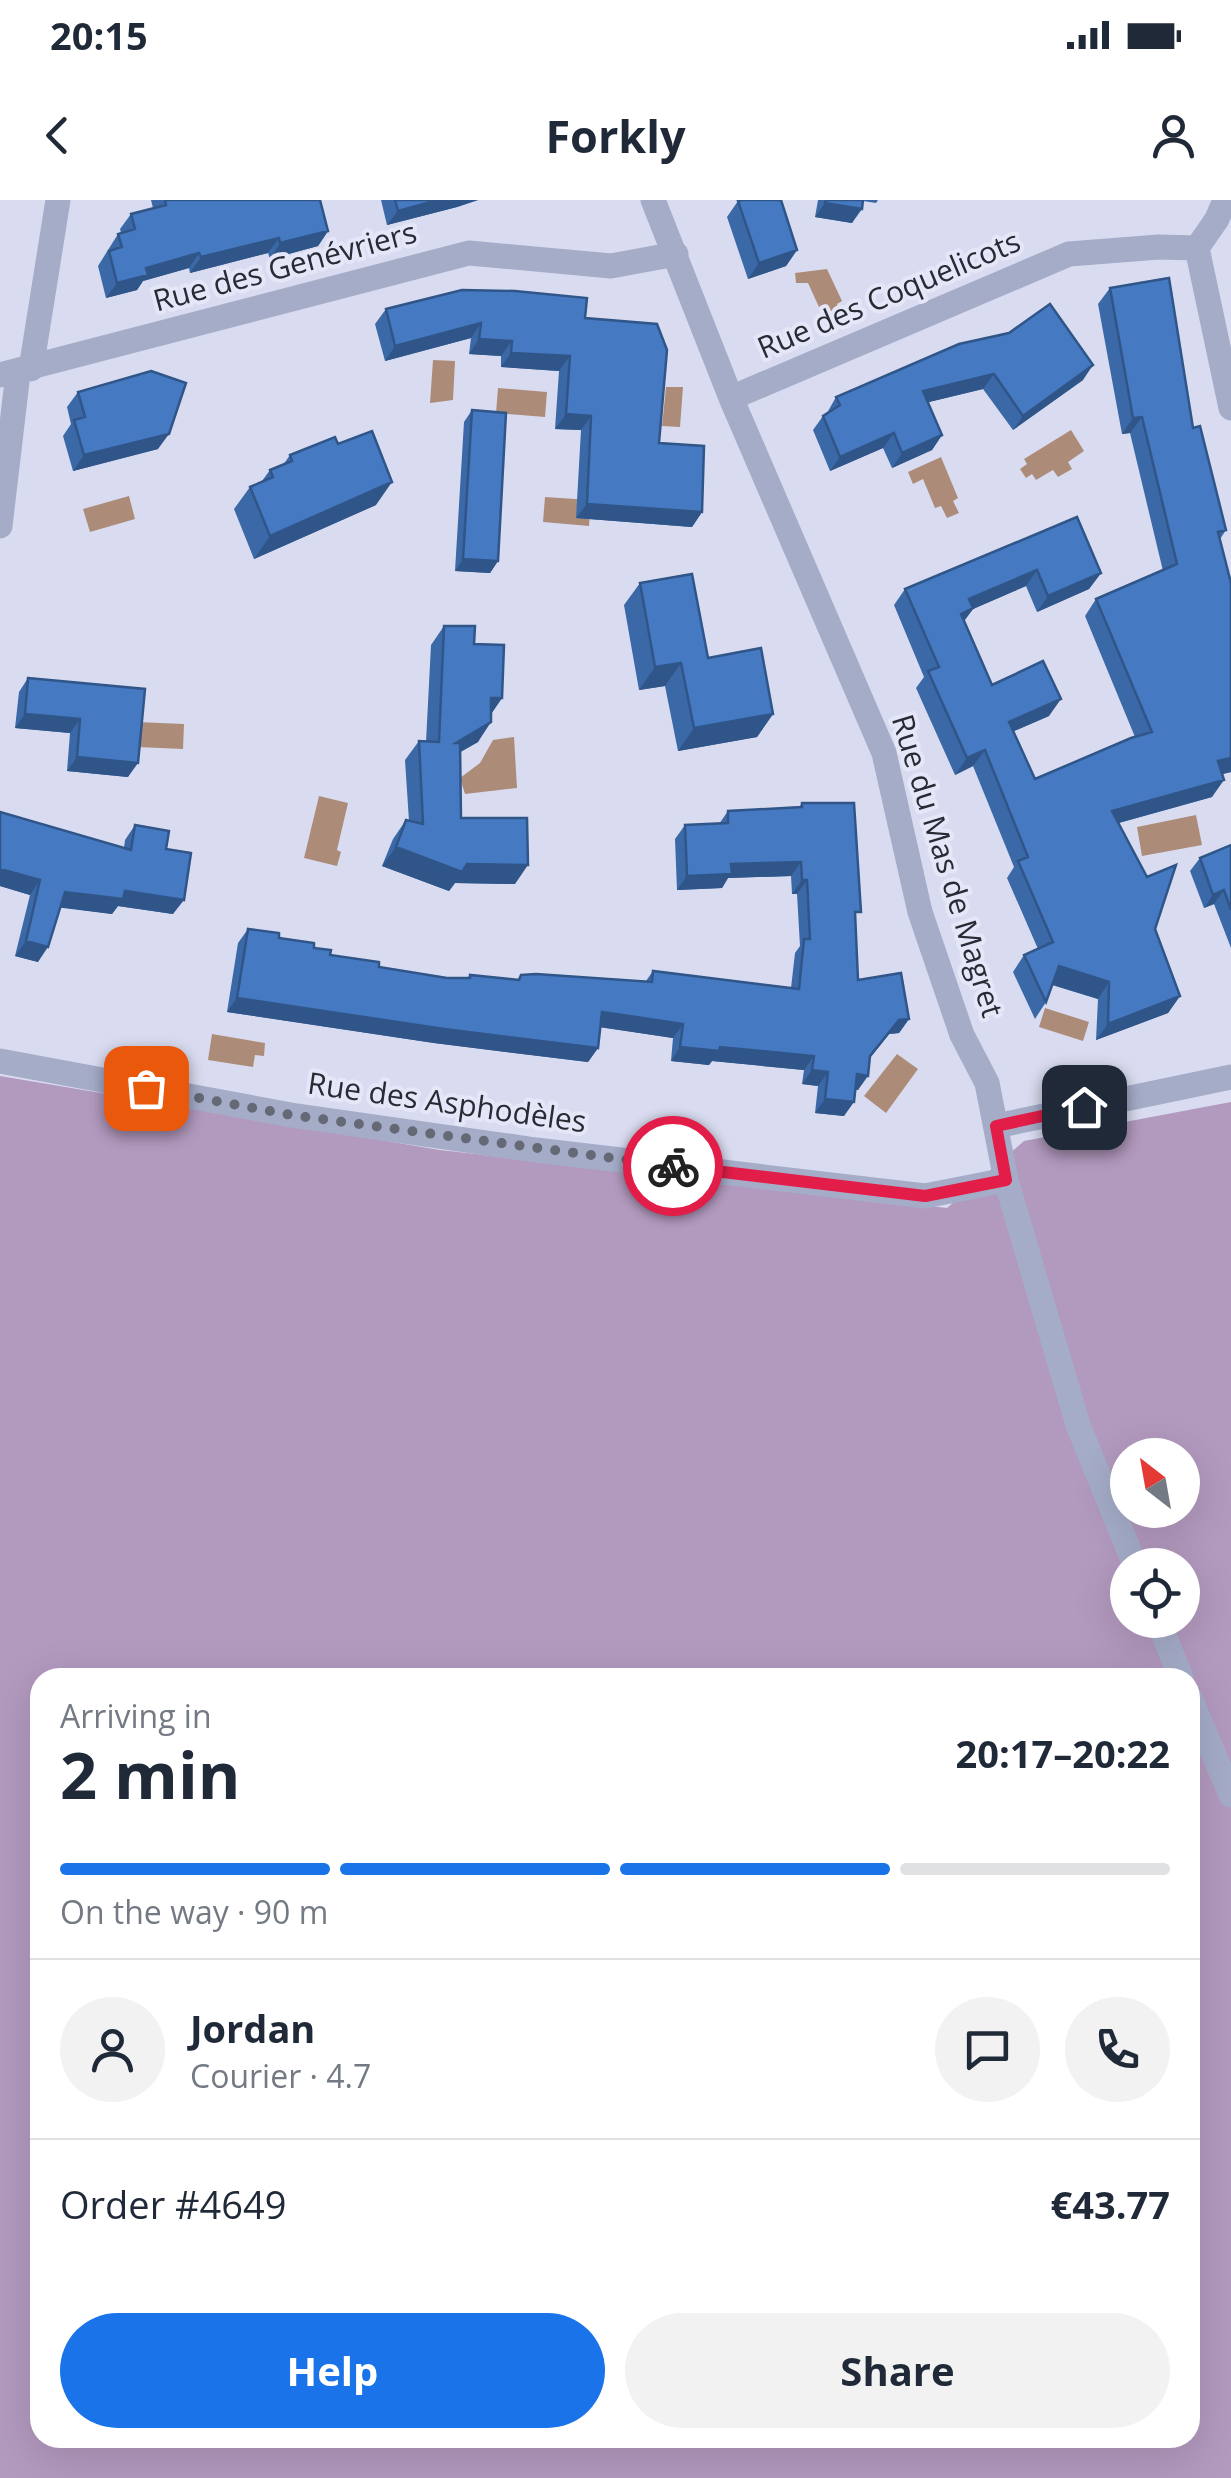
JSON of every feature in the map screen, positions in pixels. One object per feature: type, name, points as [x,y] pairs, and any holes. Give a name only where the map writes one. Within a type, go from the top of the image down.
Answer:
[{"type":"street","points":[[0,526],[16,372],[58,200]]},
{"type":"street","name":"Rue du Mas de Magret","points":[[652,200],[731,398],[884,753],[920,912],[962,1035],[987,1083],[1006,1180],[1078,1425],[1128,1548]]},
{"type":"street","points":[[1225,200],[1197,248],[1231,408]]},
{"type":"street","name":"Rue des Coquelicots","points":[[731,398],[1070,254],[1159,246],[1197,248]]},
{"type":"street","name":"Rue des Genévriers","points":[[16,372],[468,253],[611,266],[676,254]]},
{"type":"street","name":"Rue des Asphodèles","points":[[0,1061],[291,1115],[536,1150],[886,1192],[925,1196],[1006,1180]]},
{"type":"street","points":[[996,1126],[1231,1077]]},
{"type":"street","points":[[1165,1638],[1178,1668]]},
{"type":"street","points":[[1200,1722],[1231,1796]]},
{"type":"shaded area","points":[[827,269],[842,301],[837,304],[839,311],[824,318],[808,283],[796,283],[795,273]]},
{"type":"shaded area","points":[[433,360],[455,361],[453,400],[430,403]]},
{"type":"shaded area","points":[[666,387],[683,387],[680,427],[662,426]]},
{"type":"shaded area","points":[[498,388],[547,392],[545,417],[496,413]]},
{"type":"shaded area","points":[[1071,430],[1084,451],[1068,462],[1072,469],[1058,477],[1053,470],[1036,480],[1032,474],[1026,478],[1020,469],[1027,464],[1024,459]]},
{"type":"shaded area","points":[[941,457],[958,498],[953,501],[959,513],[947,518],[941,506],[935,508],[923,479],[913,484],[908,472]]},
{"type":"shaded area","points":[[129,496],[135,519],[90,532],[83,509]]},
{"type":"shaded area","points":[[545,497],[591,500],[589,526],[543,522]]},
{"type":"shaded area","points":[[137,722],[184,724],[183,749],[137,747]]},
{"type":"shaded area","points":[[514,737],[517,788],[465,794],[460,778],[480,763],[493,740]]},
{"type":"shaded area","points":[[319,796],[348,803],[337,866],[304,858]]},
{"type":"shaded area","points":[[1196,815],[1202,845],[1142,856],[1137,827]]},
{"type":"shaded area","points":[[1045,1008],[1089,1022],[1083,1041],[1039,1027]]},
{"type":"shaded area","points":[[212,1034],[265,1043],[264,1056],[255,1055],[253,1067],[208,1060]]},
{"type":"shaded area","points":[[897,1054],[918,1069],[886,1113],[864,1096]]},
{"type":"shaded area","points":[[0,1076],[440,1150],[947,1208],[1024,1141],[1231,1102],[1231,2478],[0,2478]]},
{"type":"building","points":[[165,200],[320,200],[328,231],[201,257],[199,253],[146,268],[148,275],[117,283],[109,251],[122,247],[118,234],[135,229],[131,214],[166,205]]},
{"type":"building","points":[[395,200],[438,200],[398,211]]},
{"type":"building","points":[[781,200],[797,250],[759,263],[738,201]]},
{"type":"building","points":[[863,200],[862,209],[825,203]]},
{"type":"building","points":[[1169,278],[1193,428],[1200,426],[1226,530],[1218,532],[1231,583],[1231,758],[1218,761],[1224,780],[1112,811],[1147,877],[1176,865],[1155,929],[1180,996],[1108,1024],[1109,982],[1059,966],[1046,1002],[1024,955],[1053,942],[1018,861],[1028,857],[985,750],[967,758],[928,671],[939,667],[905,589],[1077,517],[1101,573],[1048,596],[1037,570],[969,599],[973,608],[961,614],[992,685],[1043,661],[1061,699],[1009,722],[1035,779],[1152,732],[1096,599],[1177,564],[1142,417],[1133,418],[1110,288]]},
{"type":"building","points":[[462,290],[587,298],[585,318],[657,324],[667,350],[659,443],[704,446],[702,512],[587,504],[591,416],[566,414],[570,356],[511,353],[512,341],[479,339],[481,323],[395,346],[386,309]]},
{"type":"building","points":[[1050,304],[1093,365],[1023,416],[994,374],[923,391],[942,435],[902,453],[894,433],[840,457],[823,416],[840,405],[836,397],[959,344],[1009,333]]},
{"type":"building","points":[[151,371],[186,383],[169,434],[84,455],[74,420],[85,417],[78,392]]},
{"type":"building","points":[[472,410],[506,413],[498,561],[463,559]]},
{"type":"building","points":[[372,431],[392,482],[270,536],[250,487],[273,477],[270,470],[292,461],[290,455],[335,437],[338,444]]},
{"type":"building","points":[[692,574],[708,658],[761,648],[773,714],[694,728],[681,663],[655,667],[640,583]]},
{"type":"building","points":[[444,626],[475,626],[474,644],[504,645],[502,698],[491,698],[491,722],[456,743],[460,743],[461,818],[527,818],[528,865],[467,864],[462,872],[396,847],[406,820],[423,824],[419,741],[439,742]]},
{"type":"building","points":[[28,678],[145,689],[138,763],[77,757],[80,719],[25,714]]},
{"type":"building","points":[[802,803],[854,803],[861,912],[855,912],[858,980],[901,973],[909,1019],[899,1020],[870,1056],[868,1076],[857,1074],[854,1102],[825,1099],[828,1072],[812,1070],[814,1056],[680,1047],[683,1024],[602,1012],[598,1048],[237,998],[248,929],[314,943],[314,948],[331,950],[330,955],[447,978],[470,975],[519,980],[521,975],[536,974],[652,982],[653,971],[799,989],[804,939],[810,939],[807,880],[802,880],[801,862],[731,864],[732,874],[687,876],[685,825],[728,823],[728,811],[802,807]]},
{"type":"building","points":[[0,812],[131,850],[135,825],[169,831],[166,849],[191,853],[184,900],[125,891],[123,899],[65,892],[48,947],[26,941],[40,880],[0,869]]},
{"type":"building","points":[[1231,845],[1231,910],[1224,890],[1213,895],[1200,858]]},
{"type":"way so far","points":[[146,1088],[291,1115],[673,1166]]},
{"type":"route","points":[[673,1166],[925,1196],[1006,1180],[996,1126],[1084,1107]]}]
